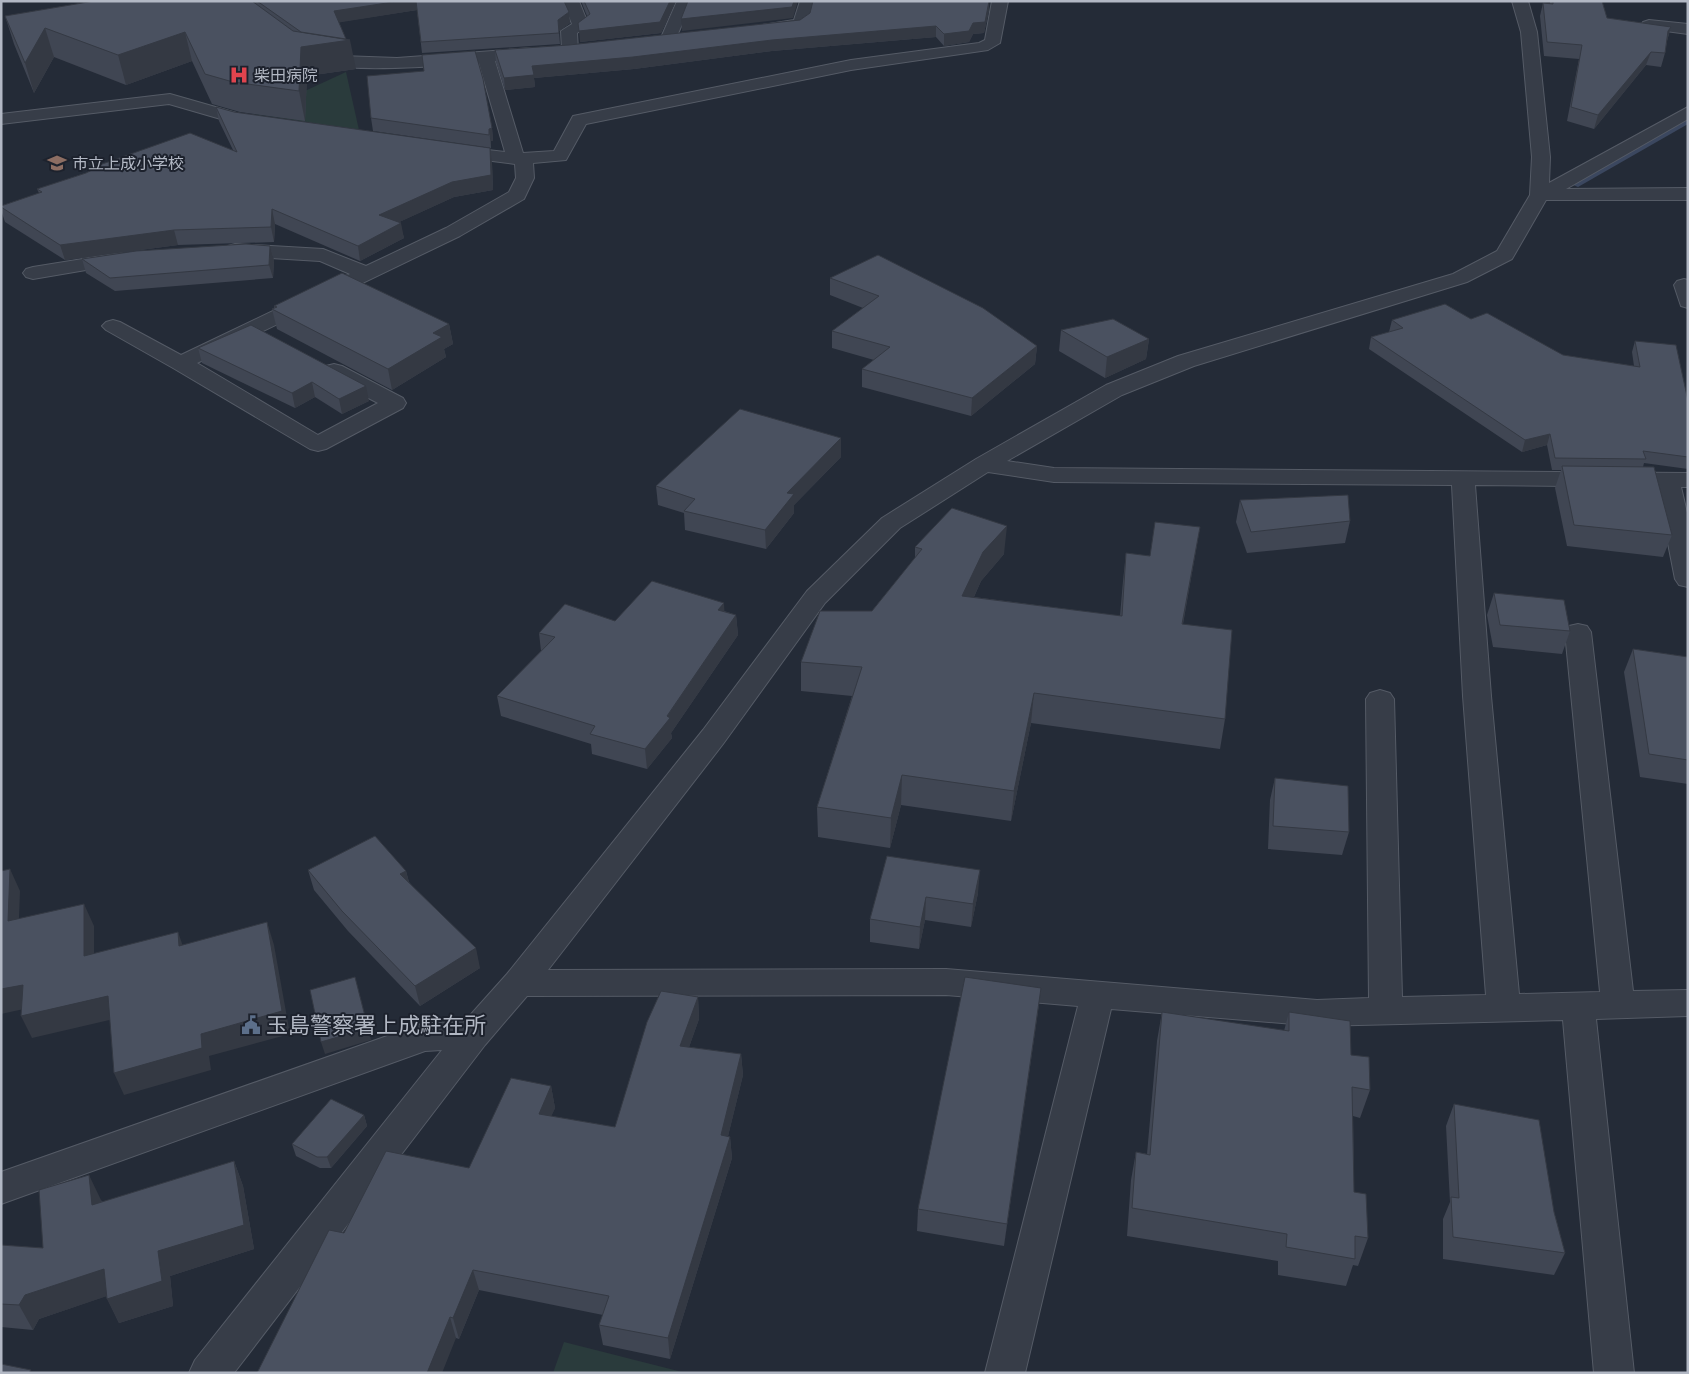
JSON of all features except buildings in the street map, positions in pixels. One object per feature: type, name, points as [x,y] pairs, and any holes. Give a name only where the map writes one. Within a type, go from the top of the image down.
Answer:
[{"type":"street","points":[[570,50],[569,31],[581,26],[571,1]]},
{"type":"street","points":[[668,40],[685,1]]},
{"type":"street","points":[[753,30],[800,24],[808,1]]},
{"type":"street","points":[[440,149],[516,158],[560,156],[579,120],[851,65],[982,47],[992,43],[1000,1]]},
{"type":"street","points":[[209,1373],[473,1035],[519,983],[713,737],[816,597],[891,523],[984,464],[1114,390],[1186,360],[1460,278],[1505,255],[1539,195],[1541,157],[1529,32],[1520,1]]},
{"type":"street","points":[[1650,25],[1688,29]]},
{"type":"street","points":[[648,42],[687,37]]},
{"type":"street","points":[[306,55],[337,61],[377,63],[590,48]]},
{"type":"street","points":[[181,363],[454,232],[517,195],[525,178],[524,162],[516,158],[485,56]]},
{"type":"street","points":[[1,119],[170,99],[238,119],[276,124]]},
{"type":"street","points":[[1539,195],[1567,182],[1688,112]]},
{"type":"street","points":[[1539,195],[1688,194]]},
{"type":"street","points":[[218,251],[236,250],[323,255],[367,274]]},
{"type":"street","points":[[33,273],[134,258]]},
{"type":"street","points":[[112,326],[181,363],[318,444],[395,403],[313,360]]},
{"type":"street","points":[[253,328],[279,342]]},
{"type":"street","points":[[984,464],[1054,475],[1678,480],[1688,579]]},
{"type":"street","points":[[1463,478],[1477,696],[1504,1008]]},
{"type":"street","points":[[1578,632],[1618,1005]]},
{"type":"street","points":[[1380,699],[1386,1011]]},
{"type":"street","points":[[519,983],[946,982],[1317,1013],[1688,1003]]},
{"type":"street","points":[[1004,1373],[1098,994]]},
{"type":"street","points":[[1578,1006],[1614,1373]]},
{"type":"street","points":[[1,1188],[424,1037],[473,1035]]},
{"type":"shaded area","points":[[346,72],[359,130],[255,114]]},
{"type":"shaded area","points":[[564,1342],[686,1373],[553,1373]]},
{"type":"water","points":[[1688,118],[1688,124],[1578,187],[1571,184]]},
{"type":"place","name":"柴田病院","points":[[239,75]]},
{"type":"place","name":"市立上成小学校","points":[[57,163]]},
{"type":"place","name":"玉島警察署上成駐在所","points":[[251,1025]]}]
